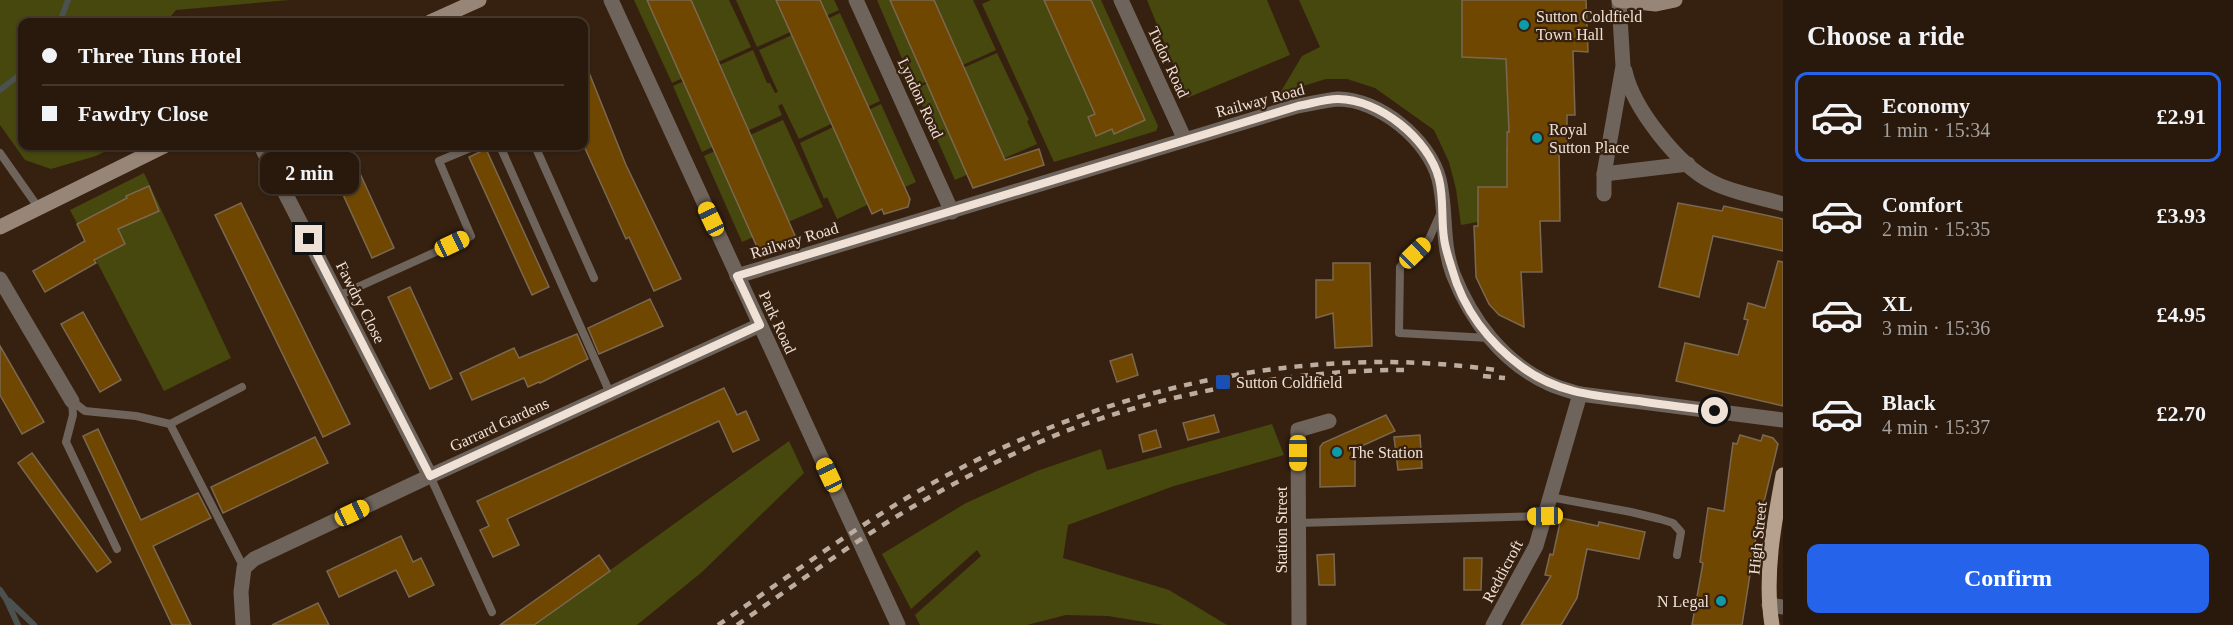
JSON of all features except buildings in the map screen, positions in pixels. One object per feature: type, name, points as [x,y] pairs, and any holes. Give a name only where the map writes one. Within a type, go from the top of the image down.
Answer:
[{"type":"main road","name":"High Street","points":[[1772,625],[1776,606],[1771,552],[1783,475]]},
{"type":"main road","name":"High Street","points":[[1760,625],[1776,606]]},
{"type":"street","points":[[439,18],[479,0]]},
{"type":"street","name":"Park Road","points":[[611,0],[898,625]]},
{"type":"street","name":"Lyndon Road","points":[[856,0],[952,212]]},
{"type":"street","name":"Tudor Road","points":[[1121,0],[1185,140]]},
{"type":"street","points":[[1675,0],[1656,4],[1619,0],[1623,66],[1628,87],[1662,138],[1688,164],[1712,182],[1783,204]]},
{"type":"street","points":[[1604,194],[1604,174],[1623,66]]},
{"type":"street","name":"Railway Road","points":[[737,276],[1298,106],[1338,99],[1365,103],[1398,121],[1424,148],[1438,177],[1443,206],[1444,238],[1452,272],[1468,308],[1489,338],[1522,368],[1550,384],[1580,394],[1783,420]]},
{"type":"street","points":[[0,227],[156,150]]},
{"type":"street","name":"Fawdry Close","points":[[263,150],[430,476]]},
{"type":"street","points":[[1604,174],[1688,164]]},
{"type":"street","points":[[0,279],[72,401]]},
{"type":"street","name":"Garrard Gardens","points":[[243,568],[254,559],[430,476],[760,325]]},
{"type":"street","name":"Reddicroft","points":[[1493,625],[1536,546],[1580,394]]},
{"type":"street","name":"Station Street","points":[[1299,625],[1298,430],[1329,421]]},
{"type":"street","points":[[243,568],[240,592],[243,625]]},
{"type":"lane","points":[[338,296],[471,236],[439,161],[465,150]]},
{"type":"lane","points":[[502,150],[610,393]]},
{"type":"lane","points":[[537,150],[594,278]]},
{"type":"lane","points":[[0,153],[38,207]]},
{"type":"lane","points":[[1443,206],[1430,239],[1400,267],[1399,333],[1489,338]]},
{"type":"lane","points":[[72,401],[85,411],[136,416],[170,424],[243,387]]},
{"type":"lane","points":[[72,401],[73,416],[66,442],[117,549]]},
{"type":"lane","points":[[170,424],[243,568]]},
{"type":"lane","points":[[430,476],[492,612]]},
{"type":"lane","points":[[1550,497],[1631,512],[1673,523],[1682,532],[1677,555]]},
{"type":"lane","points":[[1298,523],[1545,516]]},
{"type":"shaded area","points":[[0,0],[289,0],[176,10],[169,18],[18,18],[18,150],[108,150],[96,156],[51,169],[25,160],[0,125]]},
{"type":"shaded area","points":[[634,0],[729,0],[751,47],[672,83]]},
{"type":"shaded area","points":[[736,0],[834,0],[839,10],[757,47]]},
{"type":"shaded area","points":[[877,0],[973,0],[996,50],[914,87]]},
{"type":"shaded area","points":[[991,0],[1101,0],[1158,126],[1156,131],[1054,162],[982,4]]},
{"type":"shaded area","points":[[1147,0],[1267,0],[1290,55],[1187,98]]},
{"type":"shaded area","points":[[1299,0],[1462,0],[1462,57],[1506,59],[1508,108],[1512,132],[1506,133],[1506,147],[1510,147],[1507,187],[1478,187],[1478,222],[1461,225],[1456,189],[1449,162],[1434,130],[1375,88],[1347,79],[1326,79],[1280,93],[1302,56],[1320,47]]},
{"type":"shaded area","points":[[840,13],[880,101],[799,139],[782,104],[778,106],[782,115],[702,152],[673,86],[753,50],[767,83],[770,83],[775,93],[778,92],[759,50]]},
{"type":"shaded area","points":[[997,53],[1029,120],[1027,121],[1037,144],[955,180],[915,89]]},
{"type":"shaded area","points":[[881,104],[916,182],[837,219],[827,197],[824,199],[800,143]]},
{"type":"shaded area","points":[[783,120],[823,207],[742,242],[704,156]]},
{"type":"shaded area","points":[[144,173],[231,358],[164,391],[70,210]]},
{"type":"shaded area","points":[[1272,424],[1284,455],[1174,486],[1068,525],[1063,558],[1169,590],[1227,625],[1163,625],[1108,616],[1066,615],[1027,625],[920,625],[915,615],[981,556],[977,550],[911,609],[882,554],[966,503],[1037,471],[1101,449],[1107,470]]},
{"type":"shaded area","points":[[789,441],[804,473],[702,572],[637,625],[534,625]]},
{"type":"waterway","points":[[61,18],[68,0]]},
{"type":"waterway","points":[[0,90],[18,76]]},
{"type":"waterway","points":[[0,590],[18,625]]},
{"type":"waterway","points":[[9,601],[34,625]]},
{"type":"railway","points":[[718,625],[910,496],[977,460],[1047,429],[1119,403],[1192,384],[1268,370],[1343,363],[1420,363],[1496,370]]},
{"type":"railway","points":[[737,625],[846,549],[914,506],[986,467],[1061,433],[1142,406],[1232,386],[1323,374],[1408,370]]},
{"type":"railway","points":[[1483,376],[1505,378]]},
{"type":"place","name":"Sutton Coldfield Town Hall","points":[[1524,25]]},
{"type":"place","name":"Royal Sutton Place","points":[[1537,138]]},
{"type":"place","name":"Sutton Coldfield","points":[[1223,382]]},
{"type":"place","name":"The Station","points":[[1337,452]]},
{"type":"place","name":"N Legal","points":[[1721,601]]},
{"type":"route","points":[[309,239],[430,476],[760,325],[737,276],[1298,106],[1338,99],[1365,103],[1398,121],[1424,148],[1438,177],[1443,206],[1444,238],[1452,272],[1468,308],[1489,338],[1522,368],[1550,384],[1580,394],[1715,411]]}]
